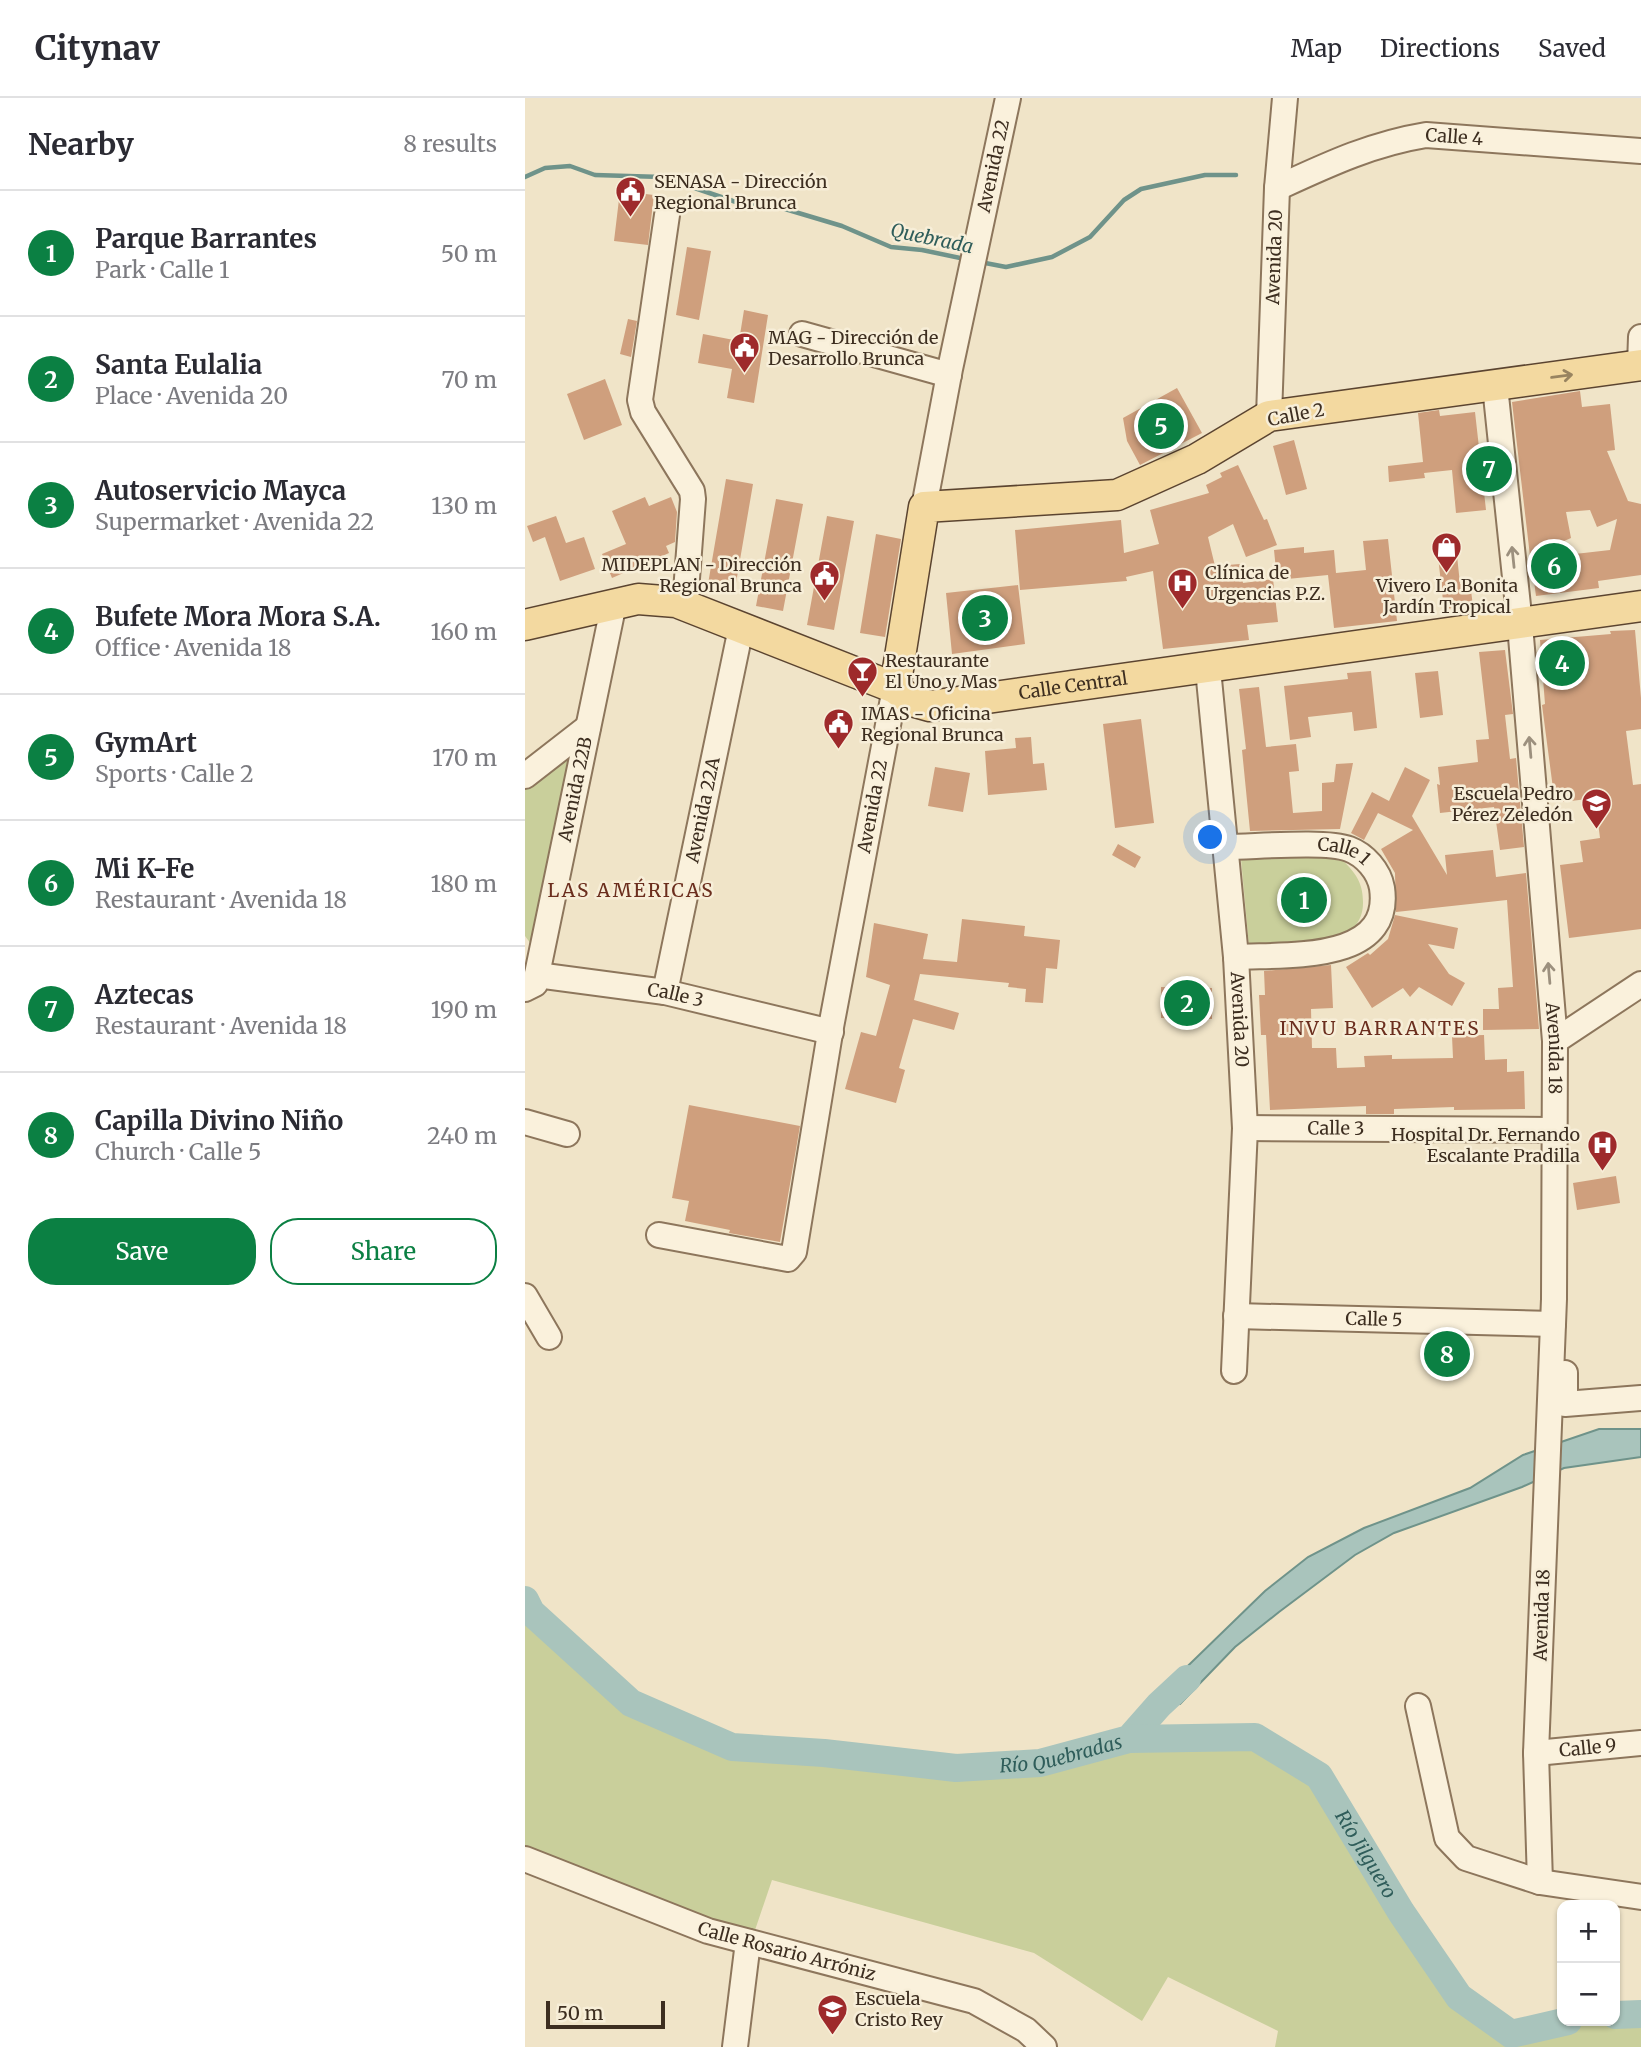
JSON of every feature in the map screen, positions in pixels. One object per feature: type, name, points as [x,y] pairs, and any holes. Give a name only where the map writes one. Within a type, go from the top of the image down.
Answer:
[{"type":"main road","name":"Calle 2","points":[[924,508],[1118,495],[1198,459],[1269,416],[1641,365]]},
{"type":"main road","name":"Avenida 22","points":[[895,688],[924,508]]},
{"type":"main road","name":"Calle Central","points":[[525,625],[614,603],[649,598],[685,605],[895,688],[912,701],[930,706],[1641,606]]},
{"type":"street","name":"Avenida 22","points":[[924,508],[949,375],[1008,98]]},
{"type":"street","name":"Avenida 20","points":[[1269,416],[1277,188],[1285,98]]},
{"type":"street","name":"Calle 4","points":[[1277,188],[1348,155],[1392,141],[1426,135],[1641,151]]},
{"type":"street","points":[[667,215],[640,400],[643,412],[692,491],[685,605]]},
{"type":"street","points":[[802,334],[949,375]]},
{"type":"street","points":[[1641,337],[1641,365]]},
{"type":"street","name":"Avenida 18","points":[[1495,386],[1520,625],[1555,1041],[1554,1299],[1536,1753],[1540,1882]]},
{"type":"street","name":"Avenida 22B","points":[[529,974],[588,727],[614,603]]},
{"type":"street","name":"Avenida 22A","points":[[665,992],[741,628]]},
{"type":"street","name":"Avenida 20","points":[[1208,669],[1236,957],[1245,1128],[1234,1371]]},
{"type":"street","name":"Avenida 22","points":[[659,1235],[788,1259],[792,1256],[895,688]]},
{"type":"street","points":[[525,776],[588,727]]},
{"type":"street","name":"Calle 1","points":[[1226,847],[1329,845],[1349,849],[1370,862],[1382,886],[1382,916],[1364,939],[1335,950],[1236,957]]},
{"type":"street","name":"Calle 3","points":[[529,974],[665,992],[831,1032]]},
{"type":"street","points":[[1555,1041],[1641,984]]},
{"type":"street","points":[[525,1122],[567,1134]]},
{"type":"street","name":"Calle 3","points":[[1245,1128],[1553,1130]]},
{"type":"street","points":[[525,1296],[549,1337]]},
{"type":"street","points":[[1554,1299],[1563,1308],[1566,1320],[1565,1405],[1641,1398]]},
{"type":"street","name":"Calle 5","points":[[1236,1316],[1553,1324]]},
{"type":"street","points":[[1418,1706],[1447,1838],[1466,1858],[1540,1882],[1641,1897]]},
{"type":"street","name":"Calle 9","points":[[1536,1753],[1641,1743]]},
{"type":"street","name":"Calle Rosario Arróniz","points":[[525,1859],[708,1931],[974,2001],[1026,2030],[1044,2047]]},
{"type":"street","points":[[735,2047],[748,1942]]},
{"type":"green space","points":[[577,738],[534,948],[525,936],[525,782]]},
{"type":"green space","points":[[1338,856],[1356,876],[1363,894],[1360,918],[1351,930],[1337,938],[1301,945],[1249,946],[1241,859]]},
{"type":"green space","points":[[525,1600],[531,1612],[631,1703],[732,1747],[824,1753],[956,1768],[1040,1763],[1129,1739],[1255,1737],[1303,1767],[1368,1858],[1457,1992],[1512,2034],[1557,2024],[1557,2026],[1620,2026],[1620,2015],[1641,2014],[1641,2047],[1275,2047],[1278,2031],[1168,1977],[1142,2021],[1034,1953],[772,1880],[753,1936],[525,1849]]},
{"type":"water","points":[[1599,1429],[1641,1429],[1641,1457],[1564,1468],[1522,1487],[1394,1533],[1355,1555],[1235,1647],[1180,1704],[1159,1705],[1164,1689],[1265,1591],[1308,1557],[1364,1528],[1470,1488],[1523,1455]]},
{"type":"building","points":[[620,191],[654,195],[648,245],[614,241]]},
{"type":"building","points":[[687,247],[711,251],[699,320],[676,315]]},
{"type":"building","points":[[744,310],[768,315],[754,403],[727,398],[732,369],[698,363],[703,334],[739,341]]},
{"type":"building","points":[[628,319],[637,321],[631,357],[620,354]]},
{"type":"building","points":[[605,379],[622,425],[584,440],[567,394]]},
{"type":"building","points":[[1177,388],[1202,433],[1140,465],[1127,441],[1123,418]]},
{"type":"building","points":[[1580,391],[1582,407],[1610,404],[1615,450],[1607,451],[1628,501],[1641,504],[1641,575],[1598,581],[1599,588],[1536,596],[1531,559],[1610,550],[1617,519],[1597,527],[1590,510],[1566,512],[1571,538],[1530,556],[1512,402]]},
{"type":"building","points":[[1439,410],[1440,416],[1475,412],[1486,510],[1456,513],[1452,470],[1424,473],[1425,478],[1389,482],[1388,466],[1423,462],[1418,413]]},
{"type":"building","points":[[1294,440],[1307,489],[1286,495],[1273,446]]},
{"type":"building","points":[[1238,465],[1264,520],[1267,519],[1277,545],[1246,557],[1233,524],[1208,537],[1215,566],[1240,564],[1243,583],[1273,579],[1278,622],[1247,625],[1249,640],[1163,649],[1153,571],[1126,577],[1127,581],[1020,590],[1015,530],[1121,520],[1124,553],[1159,544],[1150,510],[1209,493],[1206,485],[1222,477],[1220,473]]},
{"type":"building","points":[[726,479],[753,484],[735,589],[708,584]]},
{"type":"building","points":[[645,497],[649,506],[671,497],[677,512],[675,542],[666,546],[669,553],[612,578],[602,554],[626,544],[612,511]]},
{"type":"building","points":[[776,499],[803,504],[783,611],[756,606]]},
{"type":"building","points":[[556,516],[566,543],[584,537],[595,569],[560,581],[545,537],[533,542],[527,526]]},
{"type":"building","points":[[827,516],[854,521],[834,630],[807,625]]},
{"type":"building","points":[[876,534],[901,539],[885,637],[860,633]]},
{"type":"building","points":[[1388,539],[1397,621],[1334,628],[1328,575],[1277,580],[1274,550],[1304,547],[1304,553],[1334,550],[1336,573],[1366,570],[1363,541]]},
{"type":"building","points":[[1456,546],[1460,584],[1470,583],[1473,606],[1444,609],[1437,548]]},
{"type":"building","points":[[1018,585],[1025,644],[952,654],[946,593]]},
{"type":"building","name":"Escuela Pedro Pérez Zeledón","points":[[1635,630],[1641,729],[1626,731],[1633,785],[1641,784],[1641,929],[1569,938],[1560,865],[1583,862],[1580,841],[1600,838],[1595,798],[1563,802],[1562,794],[1554,796],[1542,705],[1545,704],[1540,640]]},
{"type":"building","points":[[1505,650],[1513,714],[1505,715],[1510,759],[1516,758],[1524,847],[1500,850],[1494,807],[1440,813],[1437,784],[1440,785],[1438,767],[1478,762],[1476,740],[1489,739],[1479,652]]},
{"type":"building","points":[[1371,671],[1377,728],[1354,731],[1352,712],[1308,717],[1311,737],[1290,740],[1284,686],[1348,679],[1347,673]]},
{"type":"building","points":[[1438,671],[1443,715],[1420,718],[1415,673]]},
{"type":"building","points":[[1259,687],[1266,747],[1296,744],[1299,771],[1289,772],[1293,813],[1322,811],[1322,783],[1334,782],[1336,764],[1353,763],[1340,829],[1250,831],[1242,750],[1246,749],[1239,689]]},
{"type":"building","points":[[1141,719],[1154,823],[1115,828],[1103,724]]},
{"type":"building","points":[[1031,737],[1033,764],[1044,763],[1047,790],[988,795],[985,751],[1016,748],[1015,738]]},
{"type":"building","points":[[935,767],[970,773],[963,812],[928,806]]},
{"type":"building","points":[[1405,767],[1430,780],[1412,816],[1447,875],[1445,855],[1493,850],[1496,877],[1526,873],[1539,1029],[1483,1030],[1483,1009],[1499,1009],[1498,988],[1513,987],[1507,900],[1396,912],[1395,873],[1381,849],[1413,830],[1378,813],[1364,840],[1351,833],[1372,792],[1389,801]]},
{"type":"building","points":[[1118,844],[1141,857],[1135,868],[1112,855]]},
{"type":"building","points":[[1395,915],[1458,928],[1454,949],[1428,944],[1449,974],[1465,983],[1452,1006],[1419,987],[1410,997],[1403,988],[1372,1008],[1346,967],[1368,953],[1370,955],[1388,939]]},
{"type":"building","points":[[962,919],[1025,926],[1024,936],[1060,940],[1057,969],[1046,968],[1043,1003],[1025,1002],[1026,989],[1008,987],[1009,983],[920,974],[914,1000],[959,1013],[954,1030],[913,1019],[899,1068],[905,1070],[896,1103],[845,1089],[861,1032],[876,1036],[890,985],[866,977],[874,923],[928,934],[923,959],[957,962]]},
{"type":"building","points":[[1331,965],[1333,1008],[1311,1009],[1312,1048],[1336,1048],[1337,1068],[1365,1067],[1364,1056],[1392,1055],[1392,1059],[1453,1058],[1452,1036],[1484,1035],[1485,1060],[1507,1059],[1507,1072],[1524,1071],[1525,1109],[1394,1109],[1394,1114],[1366,1114],[1366,1106],[1270,1110],[1266,1035],[1261,1035],[1259,995],[1265,995],[1264,971]]},
{"type":"building","points":[[1161,987],[1212,988],[1212,1019],[1161,1018]]},
{"type":"building","points":[[689,1105],[800,1126],[780,1242],[729,1233],[730,1230],[685,1221],[689,1201],[672,1198]]},
{"type":"building","points":[[1616,1176],[1620,1203],[1577,1210],[1573,1183]]},
{"type":"waterway","name":"Quebrada","points":[[525,177],[545,168],[570,166],[595,175],[662,177],[736,202],[775,206],[842,226],[891,247],[965,259]]},
{"type":"waterway","name":"Quebrada","points":[[980,262],[1006,267],[1052,257],[1090,237],[1124,200],[1141,189],[1205,175],[1236,175]]},
{"type":"waterway","name":"Río Quebradas","points":[[525,1600],[531,1612],[631,1703],[732,1747],[824,1753],[956,1768],[1040,1763],[1129,1739],[1187,1679]]},
{"type":"waterway","name":"Río Jilguero","points":[[1129,1739],[1255,1737],[1319,1776],[1401,1912],[1459,1997],[1511,2034],[1557,2024]]},
{"type":"waterway","name":"Río Jilguero","points":[[1620,2015],[1641,2014]]},
{"type":"place","name":"SENASA - Dirección Regional Brunca","points":[[631,219]]},
{"type":"place","name":"MAG - Dirección de Desarrollo Brunca","points":[[745,375]]},
{"type":"place","name":"GymArt","points":[[1161,426]]},
{"type":"place","name":"Aztecas","points":[[1489,469]]},
{"type":"place","name":"Mi K-Fe","points":[[1554,566]]},
{"type":"place","name":"Vivero La Bonita Jardín Tropical","points":[[1447,575]]},
{"type":"place","name":"MIDEPLAN - Dirección Regional Brunca","points":[[825,602]]},
{"type":"place","name":"Clínica de Urgencias P.Z.","points":[[1182,610]]},
{"type":"place","name":"Autoservicio Mayca","points":[[985,618]]},
{"type":"place","name":"Bufete Mora Mora S.A.","points":[[1562,663]]},
{"type":"place","name":"Restaurante El Uno y Mas","points":[[862,698]]},
{"type":"place","name":"IMAS - Oficina Regional Brunca","points":[[838,751]]},
{"type":"place","name":"Escuela Pedro Pérez Zeledón","points":[[1596,831]]},
{"type":"place","name":"Parque Barrantes","points":[[1304,900]]},
{"type":"place","name":"Santa Eulalia","points":[[1187,1003]]},
{"type":"place","name":"Hospital Dr. Fernando Escalante Pradilla","points":[[1603,1172]]},
{"type":"place","name":"Capilla Divino Niño","points":[[1447,1354]]},
{"type":"place","name":"Escuela Cristo Rey","points":[[832,2036]]},
{"type":"district","name":"LAS AMÉRICAS","points":[[631,890]]},
{"type":"district","name":"INVU BARRANTES","points":[[1380,1028]]}]
